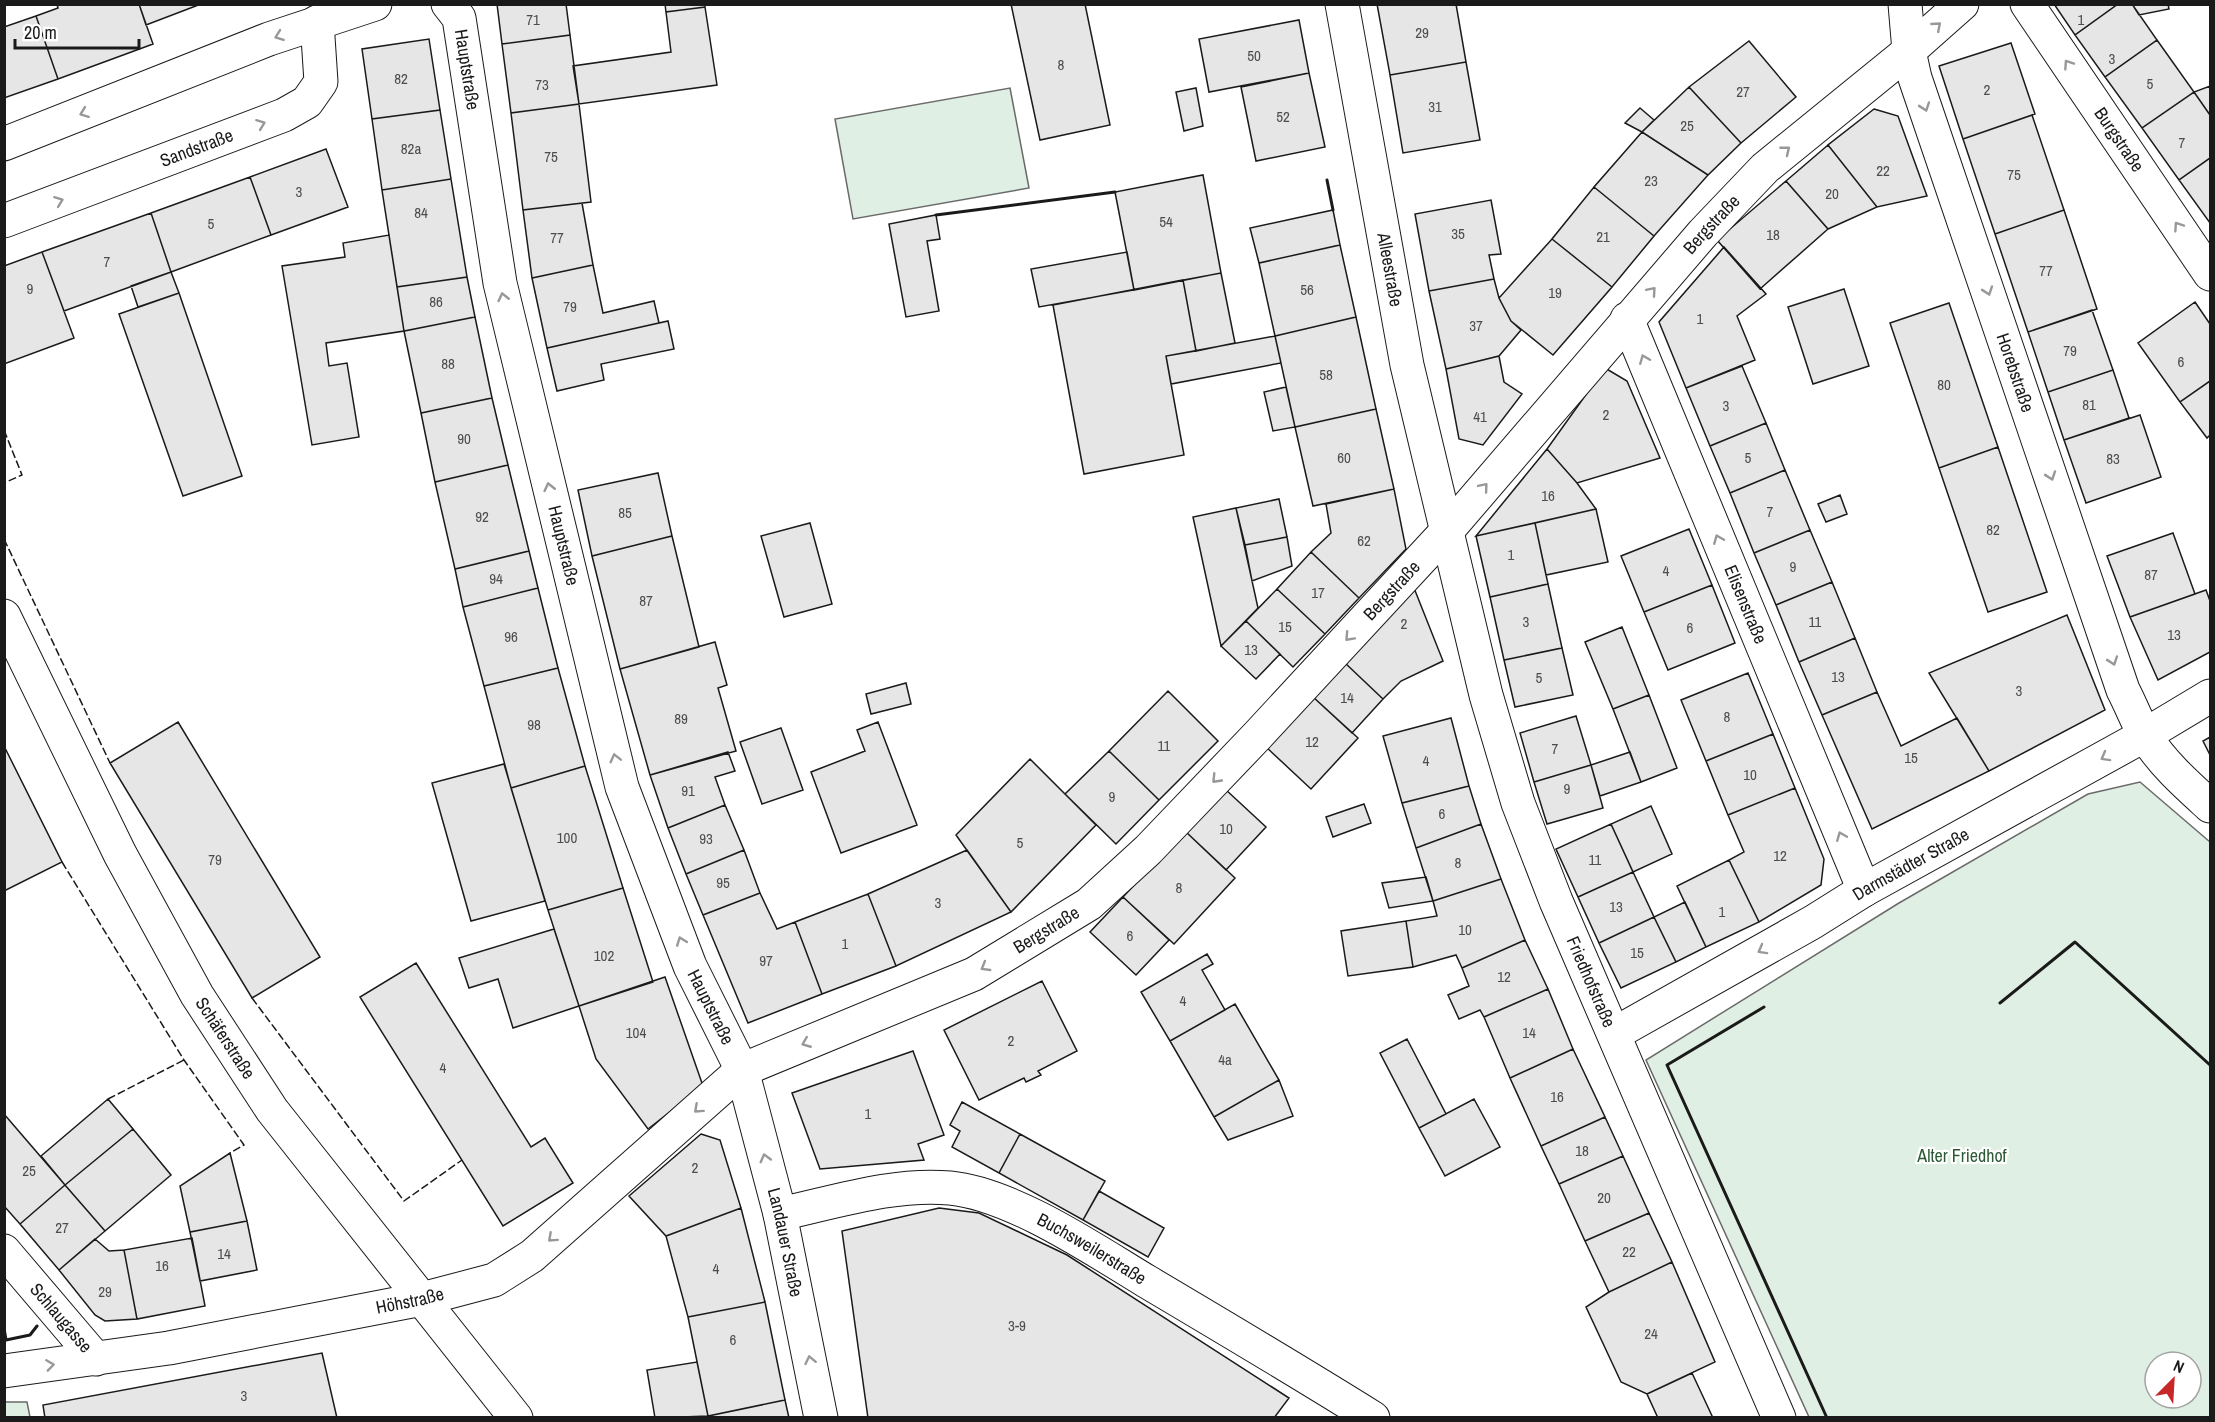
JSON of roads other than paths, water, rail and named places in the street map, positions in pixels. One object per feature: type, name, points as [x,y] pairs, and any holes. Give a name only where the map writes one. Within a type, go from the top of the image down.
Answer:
[{"type":"street","points":[[4,144],[269,39],[375,4]]},
{"type":"street","name":"Hauptstraße","points":[[448,4],[459,18],[500,283],[622,787],[690,966],[742,1070]]},
{"type":"street","name":"Alleestraße","points":[[1342,4],[1407,365],[1446,532]]},
{"type":"street","name":"Horebstraße","points":[[1905,4],[1909,51],[1919,90],[2124,690],[2145,735],[2174,773],[2211,806]]},
{"type":"street","name":"Bergstraße","points":[[742,1070],[974,974],[1089,904],[1148,850],[1203,793],[1446,532],[1627,319],[1703,233],[1765,168],[1909,51],[1962,4]]},
{"type":"street","name":"Burgstraße","points":[[2027,4],[2211,274]]},
{"type":"street","name":"Sandstraße","points":[[4,221],[284,115],[307,102],[321,82],[317,22]]},
{"type":"street","name":"Elisenstraße","points":[[1627,319],[1864,890]]},
{"type":"street","name":"Friedhofstraße","points":[[1446,532],[1486,695],[1518,803],[1556,902],[1779,1418]]},
{"type":"street","name":"Schäferstraße","points":[[4,616],[120,854],[197,995],[272,1110],[516,1418]]},
{"type":"street","name":"Darmstädter Straße","points":[[1614,1034],[1813,922],[1864,890],[2145,735],[2211,696]]},
{"type":"street","name":"Landauer Straße","points":[[742,1070],[780,1214],[821,1418]]},
{"type":"street","name":"Höhstraße","points":[[4,1371],[169,1348],[422,1299],[494,1280],[532,1256],[742,1070]]},
{"type":"street","name":"Buchsweilerstraße","points":[[780,1214],[842,1198],[926,1187],[952,1188],[982,1195],[1008,1204],[1065,1233],[1373,1418]]},
{"type":"street","name":"Schlaugasse","points":[[4,1251],[96,1359]]},
{"type":"park label","name":"Alter Friedhof","points":[[1962,1156]]}]
